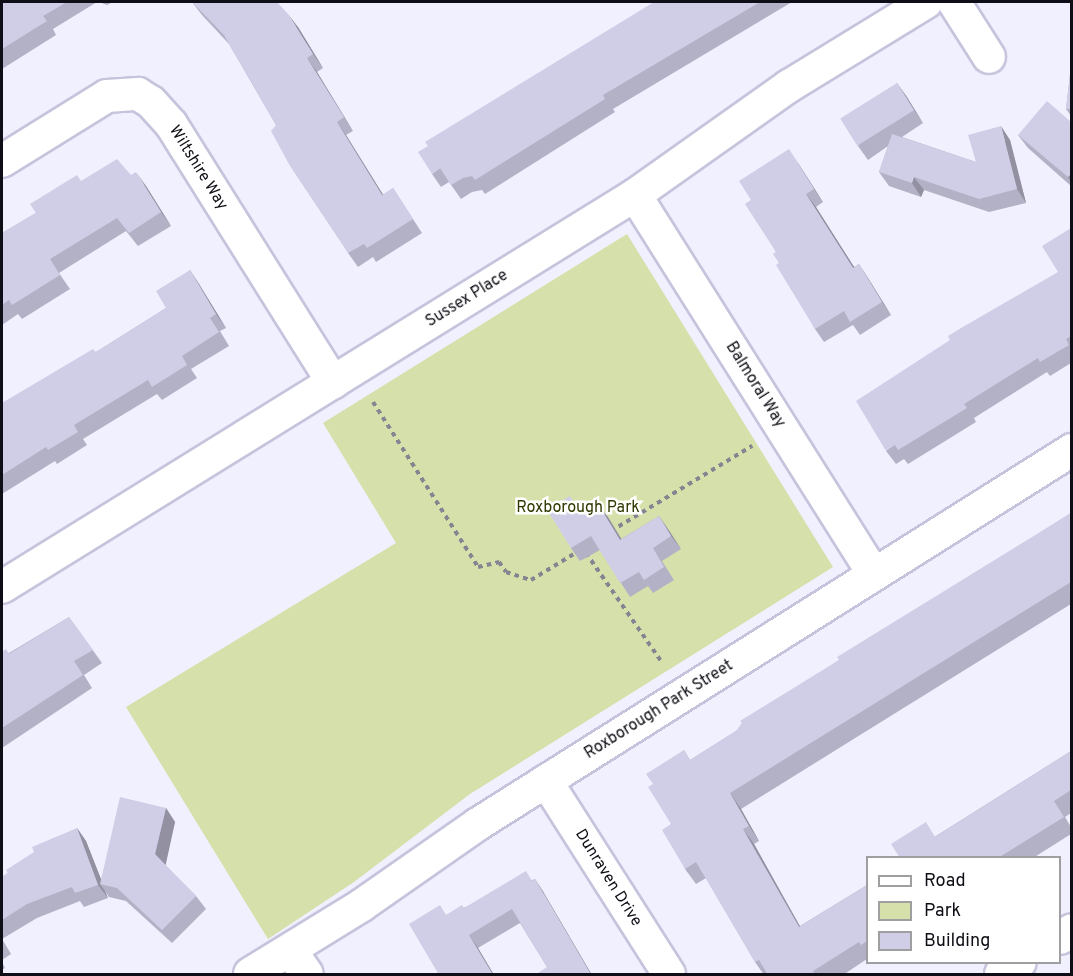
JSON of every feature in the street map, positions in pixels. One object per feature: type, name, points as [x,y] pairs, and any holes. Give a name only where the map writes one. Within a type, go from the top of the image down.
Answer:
[{"type":"street","name":"Sussex Place","points":[[2,587],[635,195],[789,86],[926,2]]},
{"type":"street","points":[[954,2],[989,57]]},
{"type":"street","name":"Wiltshire Way","points":[[2,161],[107,96],[138,94],[151,102],[171,124],[333,382]]},
{"type":"street","name":"Balmoral Way","points":[[635,195],[874,574]]},
{"type":"street","name":"Roxborough Park Street","points":[[250,975],[298,962],[546,781],[1071,450]]},
{"type":"street","name":"Dunraven Drive","points":[[546,781],[669,975]]},
{"type":"street","points":[[1001,975],[1018,964]]},
{"type":"path","points":[[373,402],[478,567],[499,562],[506,572],[531,580],[583,549],[661,661]]},
{"type":"path","points":[[603,537],[752,446]]},
{"type":"green space","name":"Roxborough Park","points":[[627,234],[833,567],[470,794],[354,882],[268,939],[126,707],[396,543],[323,423]]},
{"type":"building","points":[[2,2],[67,2],[43,16],[47,21],[2,49]]},
{"type":"building","points":[[192,2],[277,2],[288,14],[313,54],[307,58],[344,117],[337,122],[382,195],[393,188],[413,219],[367,248],[364,244],[348,253],[290,166],[271,131],[276,125],[224,35]]},
{"type":"building","points":[[654,2],[760,2],[603,95],[605,99],[475,180],[472,176],[451,185],[440,168],[432,174],[418,152],[428,146],[425,142]]},
{"type":"building","points":[[1071,66],[1071,109],[1066,109]]},
{"type":"building","points":[[897,83],[914,110],[857,146],[840,119]]},
{"type":"building","points":[[1047,101],[1071,122],[1071,174],[1068,177],[1018,135]]},
{"type":"building","points":[[1001,126],[1017,189],[979,199],[914,177],[912,183],[879,172],[892,134],[976,162],[968,135]]},
{"type":"building","points":[[789,149],[814,189],[806,194],[853,268],[859,264],[882,302],[850,322],[844,311],[815,329],[776,265],[779,263],[773,254],[776,252],[745,204],[751,200],[739,181]]},
{"type":"building","points":[[117,159],[131,175],[136,172],[161,212],[129,233],[117,218],[50,259],[60,275],[12,305],[9,300],[2,305],[2,233],[36,213],[30,204],[77,175],[81,181]]},
{"type":"building","points":[[1071,228],[1071,336],[1066,339],[1069,345],[1040,362],[1038,358],[964,404],[967,408],[898,450],[895,445],[886,451],[856,401],[950,340],[948,336],[1058,272],[1042,246]]},
{"type":"building","points":[[190,270],[216,314],[210,318],[219,332],[182,356],[187,365],[152,387],[148,380],[74,425],[78,432],[48,450],[46,447],[2,475],[2,403],[93,349],[96,352],[166,308],[156,291]]},
{"type":"building","points":[[570,496],[581,515],[598,504],[620,540],[659,516],[671,536],[653,548],[664,567],[644,580],[639,572],[620,583],[591,536],[571,548],[547,510]]},
{"type":"building","points":[[1071,513],[1071,582],[730,793],[749,826],[743,829],[799,927],[866,886],[866,942],[861,945],[859,942],[813,971],[815,975],[768,975],[759,960],[755,962],[696,862],[685,869],[662,830],[671,824],[648,787],[653,784],[646,774],[684,750],[690,760],[736,731],[742,723],[740,721],[839,660],[837,657]]},
{"type":"building","points":[[69,617],[93,650],[74,661],[83,675],[2,728],[2,652],[6,649],[9,654]]},
{"type":"building","points":[[1071,751],[1071,790],[1054,801],[1064,817],[1001,856],[899,856],[891,844],[926,822],[935,837]]},
{"type":"building","points":[[120,797],[166,808],[155,854],[196,896],[162,930],[117,888],[100,884]]},
{"type":"building","points":[[77,828],[98,885],[75,893],[72,887],[27,904],[2,920],[2,877],[8,873],[6,870],[34,852],[32,847]]},
{"type":"building","points":[[526,871],[532,881],[535,879],[591,975],[535,975],[547,967],[512,909],[469,935],[493,975],[439,975],[409,924],[440,905],[446,915],[462,905],[464,908]]}]
